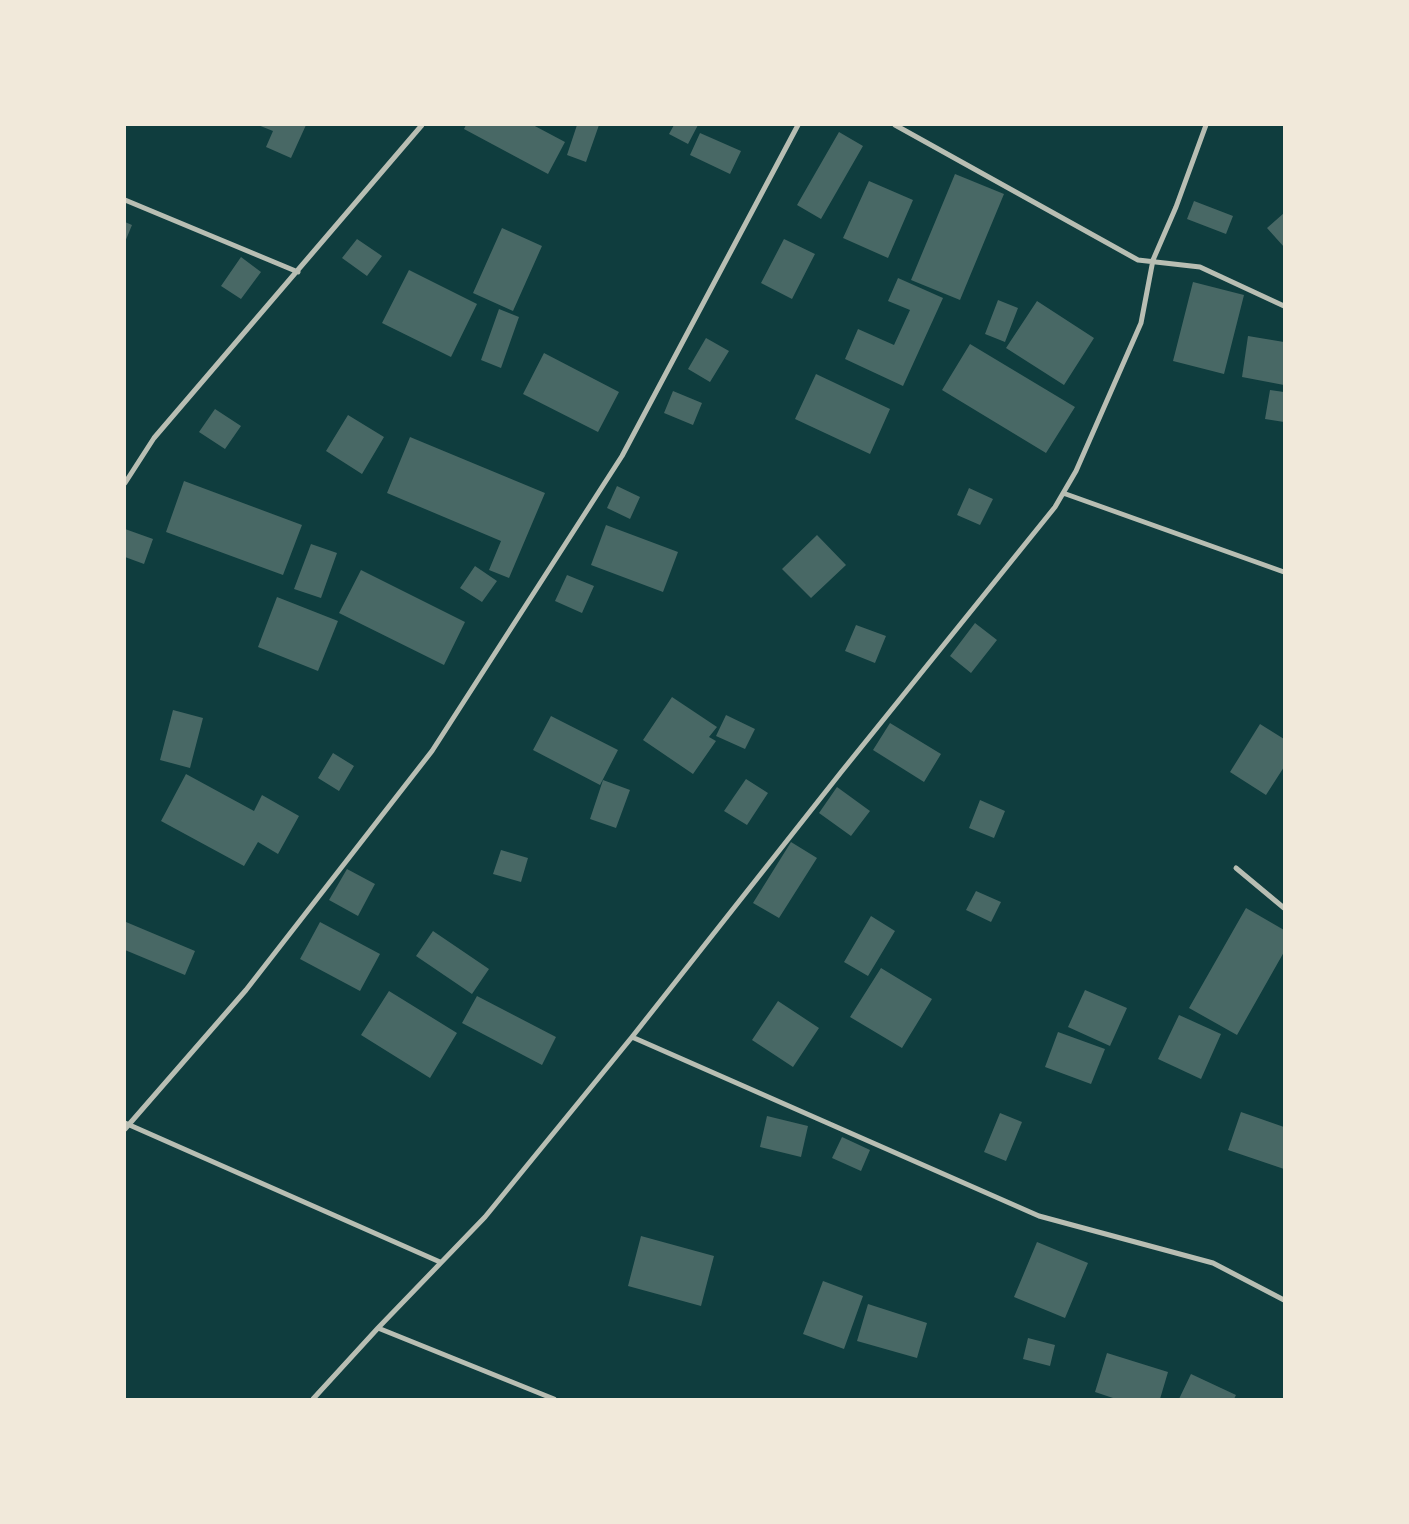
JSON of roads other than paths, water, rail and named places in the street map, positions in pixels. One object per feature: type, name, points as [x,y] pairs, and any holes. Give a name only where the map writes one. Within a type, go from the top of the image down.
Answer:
[{"type":"street","points":[[125,483],[154,438],[422,125]]},
{"type":"street","points":[[125,1130],[128,1124],[246,990],[432,752],[622,456],[798,125]]},
{"type":"street","points":[[895,125],[1138,260],[1153,260],[1200,267],[1284,306]]},
{"type":"street","points":[[313,1399],[440,1262],[485,1217],[632,1037],[842,771],[1055,507],[1076,471],[1141,323],[1153,260],[1176,207],[1206,125]]},
{"type":"street","points":[[125,200],[298,272]]},
{"type":"street","points":[[1063,493],[1284,572]]},
{"type":"street","points":[[1236,868],[1284,908]]},
{"type":"street","points":[[632,1037],[1039,1216],[1213,1263],[1284,1300]]},
{"type":"street","points":[[128,1124],[440,1262]]},
{"type":"street","points":[[378,1328],[554,1399]]}]
